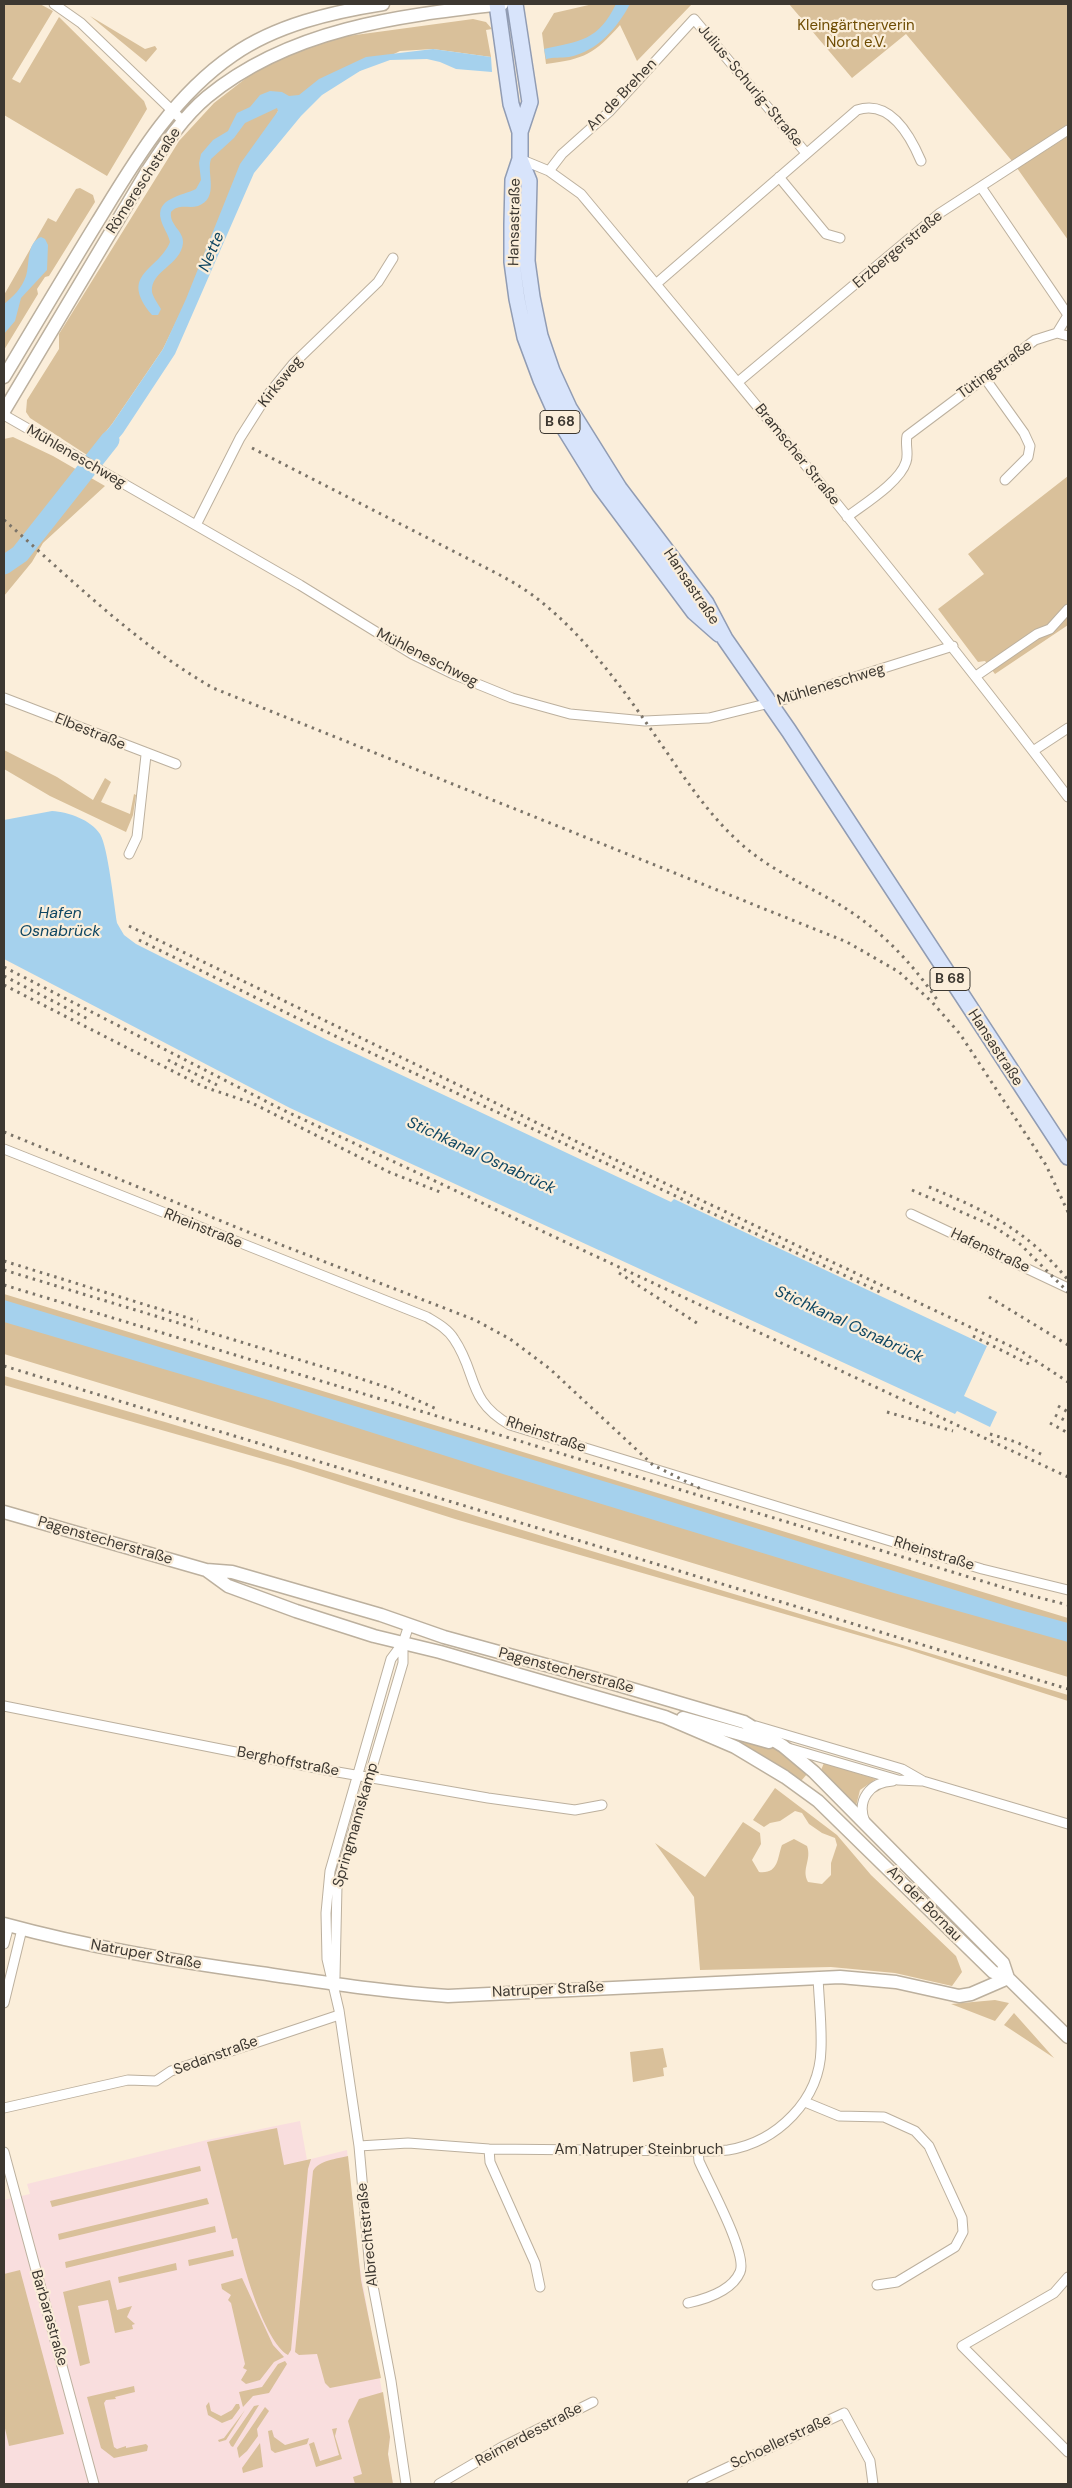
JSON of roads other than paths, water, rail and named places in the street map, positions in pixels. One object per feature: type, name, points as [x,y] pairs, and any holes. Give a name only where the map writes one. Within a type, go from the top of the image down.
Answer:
[{"type":"main road","name":"Römereschstraße","points":[[4,377],[132,164],[172,110],[194,85],[233,54],[269,34],[296,24],[383,4]]},
{"type":"main road","name":"B 68","points":[[497,4],[511,104],[520,132],[520,159]]},
{"type":"main road","name":"Römereschstraße","points":[[4,411],[146,173],[183,121],[207,97],[250,67],[288,48],[350,27],[502,4]]},
{"type":"main road","name":"B 68","points":[[515,4],[530,102],[520,132]]},
{"type":"main road","name":"Hansastraße","points":[[520,159],[529,181],[527,261],[532,297],[540,336],[552,371],[569,408],[592,448],[706,603],[725,639],[771,703],[1068,1157]]},
{"type":"main road","name":"Pagenstecherstraße","points":[[4,1512],[206,1570],[232,1572],[444,1637],[744,1722]]},
{"type":"main road","name":"Pagenstecherstraße","points":[[206,1570],[228,1586],[374,1636],[665,1716]]},
{"type":"main road","name":"An der Bornau","points":[[665,1716],[735,1747],[801,1787],[847,1827],[993,1972],[1008,1978]]},
{"type":"main road","points":[[665,1716],[688,1718],[783,1746]]},
{"type":"main road","name":"An der Bornau","points":[[744,1722],[783,1746],[814,1772],[1004,1963],[1008,1978]]},
{"type":"main road","name":"Natruper Straße","points":[[6,1924],[88,1945],[395,1993],[448,1996],[818,1977],[896,1982],[960,1996],[971,1994],[1008,1978]]},
{"type":"main road","points":[[1008,1978],[1068,2037]]},
{"type":"street","points":[[59,5],[81,23],[183,121]]},
{"type":"street","name":"Julius-Schurig-Straße","points":[[694,19],[806,152]]},
{"type":"street","name":"An de Brehen","points":[[549,170],[562,154],[609,112],[694,19]]},
{"type":"street","name":"Julius-Schurig-Straße","points":[[656,284],[806,152],[858,110],[873,107],[881,108],[889,114],[912,140],[921,160]]},
{"type":"street","name":"Erzbergerstraße","points":[[738,382],[940,213],[1068,130]]},
{"type":"street","name":"Bramscher Straße","points":[[520,159],[549,170],[581,194],[738,382],[953,646],[1068,797]]},
{"type":"street","points":[[779,177],[826,234],[840,238]]},
{"type":"street","points":[[981,187],[1068,315],[1057,333],[1068,336]]},
{"type":"street","name":"Kirksweg","points":[[196,525],[240,438],[266,397],[293,364],[378,282],[393,258]]},
{"type":"street","name":"Tütingstraße","points":[[847,517],[902,473],[907,460],[905,445],[907,436],[1035,340],[1057,333]]},
{"type":"street","points":[[984,377],[1024,433],[1030,446],[1028,457],[1005,480]]},
{"type":"street","name":"Mühleneschweg","points":[[4,415],[196,525],[412,654],[453,674],[512,698],[570,714],[645,721],[709,718],[771,703],[953,646]]},
{"type":"street","points":[[976,676],[1037,634],[1050,629],[1068,609]]},
{"type":"street","name":"Elbestraße","points":[[4,698],[146,755],[176,764]]},
{"type":"street","points":[[1033,751],[1068,728]]},
{"type":"street","points":[[129,854],[137,837],[146,755]]},
{"type":"street","name":"Rheinstraße","points":[[4,1149],[427,1317],[441,1325],[454,1338],[480,1400],[497,1418],[510,1425],[982,1569],[1068,1590]]},
{"type":"street","name":"Hafenstraße","points":[[911,1214],[1068,1288]]},
{"type":"street","name":"Springmannskamp","points":[[334,1984],[337,1886],[403,1663],[404,1643],[409,1625]]},
{"type":"street","name":"Springmannskamp","points":[[334,1984],[327,1959],[330,1871],[391,1659],[404,1643]]},
{"type":"street","name":"Berghoffstraße","points":[[4,1706],[368,1778],[488,1798],[575,1810],[602,1805]]},
{"type":"street","name":"Pagenstecherstraße","points":[[744,1722],[902,1769],[923,1781],[1068,1824]]},
{"type":"street","name":"Pagenstecherstraße","points":[[783,1746],[898,1780],[923,1781]]},
{"type":"street","points":[[866,1825],[862,1814],[862,1804],[868,1791],[882,1782],[898,1780]]},
{"type":"street","points":[[4,1944],[6,1924]]},
{"type":"street","points":[[4,2002],[22,1929]]},
{"type":"street","name":"Am Natruper Steinbruch","points":[[359,2146],[408,2143],[488,2149],[698,2151],[728,2150],[750,2144],[770,2135],[789,2121],[805,2102],[817,2076],[822,2050],[818,1977]]},
{"type":"street","name":"Albrechtstraße","points":[[334,1984],[359,2146],[370,2270],[393,2390],[406,2484]]},
{"type":"street","name":"Sedanstraße","points":[[4,2108],[128,2080],[156,2081],[171,2071],[303,2025],[339,2015]]},
{"type":"street","points":[[805,2102],[839,2116],[884,2117],[915,2131],[930,2146],[962,2218],[963,2232],[955,2246],[897,2282],[877,2285]]},
{"type":"street","points":[[488,2149],[490,2162],[535,2263],[540,2287]]},
{"type":"street","points":[[688,2303],[709,2298],[733,2282],[740,2273],[742,2262],[732,2232],[699,2161],[698,2151]]},
{"type":"street","name":"Barbarastraße","points":[[4,2152],[94,2484]]},
{"type":"street","points":[[1068,2278],[1054,2293],[962,2346],[1068,2452]]},
{"type":"street","name":"Reimerdesstraße","points":[[440,2484],[502,2447],[593,2402]]},
{"type":"street","name":"Schoellerstraße","points":[[692,2484],[844,2413],[870,2461],[873,2484]]},
{"type":"water","points":[[616,4],[630,4],[613,30],[598,44],[589,50],[569,57],[546,59],[544,49],[578,41],[595,32],[602,26]]},
{"type":"water","points":[[433,49],[491,57],[492,72],[456,69],[427,59],[390,60],[360,71],[322,95],[301,116],[254,173],[175,354],[123,433],[99,462],[87,455],[112,424],[163,349],[186,299],[240,164],[278,111],[277,108],[245,123],[234,138],[211,159],[211,185],[209,197],[205,202],[194,207],[177,208],[171,212],[172,221],[183,239],[183,243],[177,257],[160,273],[153,285],[152,292],[161,309],[158,315],[152,315],[143,301],[139,290],[144,274],[164,252],[170,242],[160,213],[166,202],[196,189],[201,180],[199,163],[201,154],[213,140],[228,131],[237,113],[250,107],[260,95],[270,91],[282,92],[289,96],[299,95],[319,79],[366,57]]},
{"type":"water","points":[[41,237],[45,239],[48,245],[47,270],[21,298],[15,321],[4,334],[4,304],[22,284],[26,276],[29,254],[33,244]]},
{"type":"water","name":"Hafen Osnabrück","points":[[52,811],[79,818],[91,825],[100,834],[108,863],[117,923],[124,935],[136,944],[325,1039],[671,1202],[674,1199],[987,1346],[964,1396],[997,1412],[990,1427],[957,1411],[955,1414],[290,1108],[4,959],[4,820]]},
{"type":"water","points":[[4,1300],[646,1494],[1013,1608],[1068,1623],[1068,1642],[894,1593],[503,1474],[272,1401],[4,1322]]},
{"type":"waterway","name":"Nette","points":[[4,565],[20,554],[110,440]]},
{"type":"railway","points":[[252,448],[498,574],[527,591],[550,609],[601,662],[631,701],[696,794],[727,831],[761,860],[835,902],[865,922],[904,958],[938,1001]]},
{"type":"railway","points":[[4,520],[130,631],[184,670],[213,688],[847,942],[899,972],[932,1002],[960,1034],[1046,1165],[1068,1212]]},
{"type":"railway","points":[[129,926],[531,1120],[1021,1351],[1068,1382]]},
{"type":"railway","points":[[139,940],[299,1019],[882,1293]]},
{"type":"railway","points":[[4,967],[281,1109],[1068,1477]]},
{"type":"railway","points":[[4,976],[90,1020]]},
{"type":"railway","points":[[4,985],[204,1087],[252,1103],[389,1172],[440,1192]]},
{"type":"railway","points":[[168,1060],[221,1087]]},
{"type":"railway","points":[[4,1132],[248,1232],[475,1320],[510,1339],[550,1369],[653,1465],[701,1489]]},
{"type":"railway","points":[[929,1187],[988,1214],[1005,1224],[1037,1248],[1068,1280]]},
{"type":"railway","points":[[912,1190],[993,1226],[1020,1244],[1068,1292]]},
{"type":"railway","points":[[4,1261],[198,1321]]},
{"type":"railway","points":[[4,1270],[343,1373],[392,1389],[439,1410]]},
{"type":"railway","points":[[619,1273],[700,1325]]},
{"type":"railway","points":[[4,1285],[1025,1594],[1068,1605]]},
{"type":"railway","points":[[989,1297],[1068,1345]]},
{"type":"railway","points":[[973,1336],[1033,1366]]},
{"type":"railway","points":[[4,1366],[1068,1689]]},
{"type":"railway","points":[[1058,1406],[1068,1412]]},
{"type":"railway","points":[[887,1412],[953,1431]]},
{"type":"railway","points":[[1055,1415],[1068,1422]]},
{"type":"railway","points":[[1050,1423],[1068,1433]]},
{"type":"railway","points":[[990,1434],[1016,1442],[1045,1456]]},
{"type":"park label","name":"Kleingärtnerverin Nord e.V.","points":[[856,34]]},
{"type":"water label","name":"Stichkanal Osnabrück","points":[[481,1156]]},
{"type":"water label","name":"Stichkanal Osnabrück","points":[[849,1325]]}]
